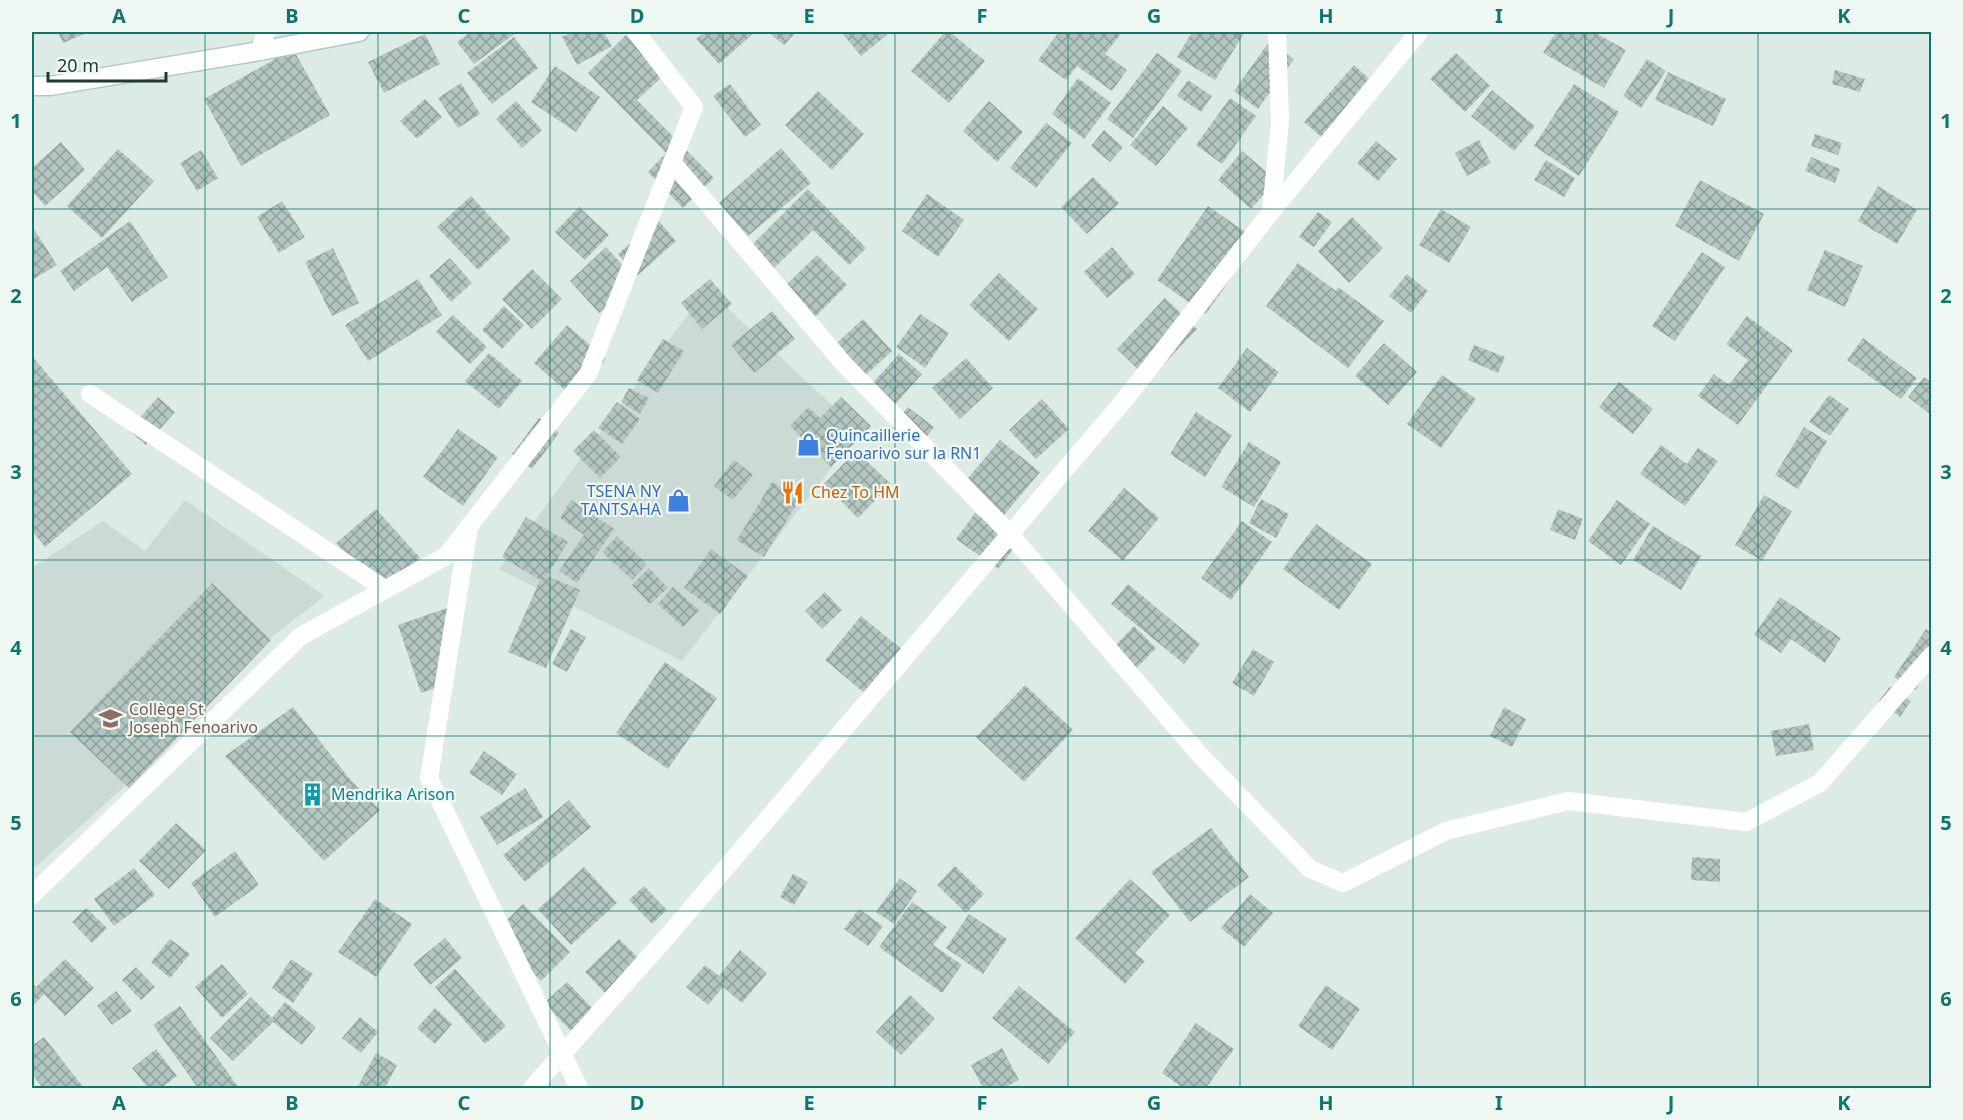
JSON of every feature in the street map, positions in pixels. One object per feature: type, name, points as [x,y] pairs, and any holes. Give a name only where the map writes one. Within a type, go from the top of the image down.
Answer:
[{"type":"street","points":[[260,51],[266,32]]},
{"type":"street","points":[[32,86],[50,86],[358,32]]},
{"type":"street","points":[[32,895],[301,636],[446,555],[588,374],[694,107],[636,32]]},
{"type":"street","points":[[1271,212],[1280,121],[1277,32]]},
{"type":"street","points":[[532,1089],[672,931],[1126,398],[1271,212],[1419,32]]},
{"type":"street","points":[[672,162],[844,364],[1010,534],[1199,754],[1310,869],[1343,883],[1446,831],[1569,801],[1746,822],[1820,783],[1932,655]]},
{"type":"street","points":[[90,394],[386,589]]},
{"type":"street","points":[[470,524],[429,778],[579,1089]]},
{"type":"shaded area","name":"TSENA NY TANTSAHA","points":[[707,289],[860,431],[682,661],[499,569]]},
{"type":"shaded area","name":"Collège St Joseph Fenoarivo","points":[[185,500],[325,596],[257,648],[124,787],[32,870],[32,568],[103,521],[145,551]]},
{"type":"building","points":[[58,32],[89,32],[63,43]]},
{"type":"building","points":[[471,32],[517,32],[474,64],[457,42]]},
{"type":"building","points":[[573,32],[604,32],[612,46],[577,65],[562,37]]},
{"type":"building","points":[[704,32],[755,32],[719,64],[696,39]]},
{"type":"building","points":[[768,32],[796,32],[784,45]]},
{"type":"building","points":[[841,32],[884,32],[887,35],[861,56]]},
{"type":"building","points":[[945,32],[950,32],[985,61],[949,103],[911,71]]},
{"type":"building","points":[[1059,32],[1116,32],[1120,35],[1105,54],[1127,70],[1112,91],[1077,66],[1066,80],[1038,60]]},
{"type":"building","points":[[1192,32],[1245,32],[1215,80],[1177,57]]},
{"type":"building","points":[[1556,32],[1594,32],[1626,50],[1604,88],[1543,53]]},
{"type":"building","points":[[425,34],[440,64],[384,93],[368,62]]},
{"type":"building","points":[[626,35],[664,75],[637,100],[714,178],[683,208],[648,172],[666,153],[588,73]]},
{"type":"building","points":[[514,37],[538,68],[492,104],[467,73]]},
{"type":"building","points":[[1269,42],[1294,59],[1258,109],[1234,91]]},
{"type":"building","points":[[293,49],[330,115],[241,166],[204,99]]},
{"type":"building","points":[[1157,53],[1182,71],[1133,138],[1107,119]]},
{"type":"building","points":[[1456,53],[1490,86],[1465,112],[1430,79]]},
{"type":"building","points":[[1647,59],[1666,71],[1641,108],[1623,96]]},
{"type":"building","points":[[1354,65],[1377,86],[1328,143],[1304,122]]},
{"type":"building","points":[[555,66],[600,97],[576,132],[531,102]]},
{"type":"building","points":[[1835,70],[1865,79],[1860,92],[1832,84]]},
{"type":"building","points":[[1668,72],[1726,99],[1713,126],[1655,100]]},
{"type":"building","points":[[1078,78],[1111,103],[1084,139],[1052,114]]},
{"type":"building","points":[[1188,80],[1212,96],[1201,112],[1177,96]]},
{"type":"building","points":[[461,83],[480,114],[458,128],[438,98]]},
{"type":"building","points":[[730,84],[761,125],[745,137],[713,96]]},
{"type":"building","points":[[1574,84],[1619,112],[1579,176],[1534,146]]},
{"type":"building","points":[[1492,90],[1535,126],[1514,151],[1471,116]]},
{"type":"building","points":[[818,91],[864,134],[832,170],[785,125]]},
{"type":"building","points":[[1230,98],[1256,116],[1222,164],[1196,145]]},
{"type":"building","points":[[425,99],[442,117],[417,139],[400,121]]},
{"type":"building","points":[[516,101],[542,130],[522,148],[496,119]]},
{"type":"building","points":[[989,101],[1023,132],[997,162],[963,131]]},
{"type":"building","points":[[1163,106],[1188,128],[1156,166],[1130,145]]},
{"type":"building","points":[[1046,123],[1072,143],[1036,188],[1010,168]]},
{"type":"building","points":[[1104,130],[1123,147],[1110,162],[1091,146]]},
{"type":"building","points":[[1815,134],[1842,143],[1838,155],[1811,146]]},
{"type":"building","points":[[1479,140],[1491,163],[1467,176],[1455,153]]},
{"type":"building","points":[[1376,141],[1397,159],[1378,181],[1357,163]]},
{"type":"building","points":[[61,142],[85,170],[45,206],[32,191],[32,168]]},
{"type":"building","points":[[781,148],[811,183],[748,236],[719,203]]},
{"type":"building","points":[[118,149],[154,181],[102,238],[67,206]]},
{"type":"building","points":[[201,150],[218,178],[197,191],[180,163]]},
{"type":"building","points":[[1242,151],[1276,180],[1251,209],[1218,180]]},
{"type":"building","points":[[1811,157],[1840,169],[1835,183],[1805,171]]},
{"type":"building","points":[[1546,160],[1575,178],[1564,197],[1534,180]]},
{"type":"building","points":[[1093,177],[1119,203],[1087,234],[1061,207]]},
{"type":"building","points":[[1700,180],[1764,214],[1739,261],[1675,226]]},
{"type":"building","points":[[1878,186],[1917,210],[1897,244],[1858,221]]},
{"type":"building","points":[[808,189],[866,248],[849,265],[813,230],[769,273],[747,250]]},
{"type":"building","points":[[927,194],[964,220],[938,257],[902,231]]},
{"type":"building","points":[[471,196],[511,239],[478,270],[437,227]]},
{"type":"building","points":[[282,201],[305,237],[279,253],[257,217]]},
{"type":"building","points":[[1208,206],[1257,240],[1206,314],[1157,280]]},
{"type":"building","points":[[579,207],[609,235],[585,260],[555,232]]},
{"type":"building","points":[[1441,209],[1471,227],[1449,263],[1419,245]]},
{"type":"building","points":[[1318,212],[1332,222],[1314,247],[1299,237]]},
{"type":"building","points":[[1352,217],[1383,248],[1349,283],[1318,251]]},
{"type":"building","points":[[657,219],[676,241],[637,276],[618,254]]},
{"type":"building","points":[[130,221],[168,277],[132,302],[107,267],[74,291],[60,271]]},
{"type":"building","points":[[34,229],[57,265],[32,280],[32,231]]},
{"type":"building","points":[[606,247],[636,280],[599,313],[570,281]]},
{"type":"building","points":[[1112,247],[1135,274],[1107,298],[1084,272]]},
{"type":"building","points":[[333,248],[359,303],[332,316],[305,262]]},
{"type":"building","points":[[1825,250],[1863,266],[1845,307],[1807,290]]},
{"type":"building","points":[[1702,252],[1725,267],[1675,341],[1652,326]]},
{"type":"building","points":[[817,255],[847,285],[815,317],[785,286]]},
{"type":"building","points":[[450,258],[472,283],[451,302],[429,276]]},
{"type":"building","points":[[1298,263],[1336,291],[1338,287],[1384,321],[1348,368],[1266,306]]},
{"type":"building","points":[[532,269],[562,299],[532,329],[502,299]]},
{"type":"building","points":[[999,273],[1038,309],[1009,341],[969,305]]},
{"type":"building","points":[[1407,274],[1428,291],[1411,313],[1389,296]]},
{"type":"building","points":[[418,279],[442,315],[368,361],[345,325]]},
{"type":"building","points":[[710,279],[732,304],[702,329],[681,303]]},
{"type":"building","points":[[1165,298],[1197,329],[1149,380],[1117,349]]},
{"type":"building","points":[[504,306],[524,325],[502,349],[482,330]]},
{"type":"building","points":[[772,311],[795,339],[754,373],[731,345]]},
{"type":"building","points":[[920,314],[949,333],[925,368],[896,347]]},
{"type":"building","points":[[453,315],[487,347],[470,364],[436,332]]},
{"type":"building","points":[[1747,316],[1793,350],[1738,425],[1698,396],[1714,374],[1729,385],[1748,360],[1726,344]]},
{"type":"building","points":[[863,319],[892,351],[857,383],[828,351]]},
{"type":"building","points":[[567,325],[606,359],[573,397],[534,363]]},
{"type":"building","points":[[1863,338],[1917,378],[1901,399],[1847,360]]},
{"type":"building","points":[[663,339],[684,351],[658,393],[637,380]]},
{"type":"building","points":[[1384,343],[1417,372],[1388,405],[1355,376]]},
{"type":"building","points":[[1474,345],[1505,357],[1498,373],[1468,360]]},
{"type":"building","points":[[1247,348],[1279,372],[1250,412],[1218,388]]},
{"type":"building","points":[[489,353],[522,381],[499,409],[465,381]]},
{"type":"building","points":[[899,354],[922,374],[891,409],[868,388]]},
{"type":"building","points":[[32,356],[132,474],[45,547],[32,531]]},
{"type":"building","points":[[966,358],[993,388],[960,419],[932,388]]},
{"type":"building","points":[[1442,375],[1476,399],[1441,448],[1407,424]]},
{"type":"building","points":[[1924,377],[1932,383],[1932,416],[1908,397]]},
{"type":"building","points":[[1619,382],[1653,409],[1633,434],[1599,407]]},
{"type":"building","points":[[629,388],[649,398],[640,414],[621,402]]},
{"type":"building","points":[[1829,395],[1849,409],[1830,436],[1809,422]]},
{"type":"building","points":[[158,397],[175,412],[146,445],[129,430]]},
{"type":"building","points":[[841,397],[871,426],[831,467],[790,426],[808,407],[820,418]]},
{"type":"building","points":[[1042,399],[1069,429],[1036,459],[1009,430]]},
{"type":"building","points":[[617,402],[640,419],[622,444],[598,428]]},
{"type":"building","points":[[908,407],[934,427],[918,448],[892,427]]},
{"type":"building","points":[[1196,412],[1232,435],[1205,477],[1170,454]]},
{"type":"building","points":[[539,418],[559,433],[532,469],[512,454]]},
{"type":"building","points":[[1804,427],[1827,441],[1798,489],[1775,475]]},
{"type":"building","points":[[458,429],[498,457],[463,506],[423,477]]},
{"type":"building","points":[[594,430],[621,457],[600,478],[573,451]]},
{"type":"building","points":[[1000,440],[1040,472],[1004,515],[964,483]]},
{"type":"building","points":[[1249,442],[1281,462],[1254,507],[1221,487]]},
{"type":"building","points":[[1661,445],[1687,464],[1698,448],[1718,461],[1685,506],[1640,474]]},
{"type":"building","points":[[856,451],[891,484],[858,518],[824,484]]},
{"type":"building","points":[[734,460],[753,475],[733,500],[714,486]]},
{"type":"building","points":[[772,482],[800,499],[764,557],[737,540]]},
{"type":"building","points":[[1124,488],[1159,518],[1123,561],[1088,531]]},
{"type":"building","points":[[1764,495],[1792,511],[1762,561],[1735,545]]},
{"type":"building","points":[[1261,499],[1289,514],[1276,538],[1249,523]]},
{"type":"building","points":[[571,500],[614,529],[577,583],[559,571],[584,535],[560,518]]},
{"type":"building","points":[[1617,500],[1650,524],[1621,565],[1588,541]]},
{"type":"building","points":[[376,509],[420,558],[379,593],[336,543]]},
{"type":"building","points":[[1558,509],[1583,519],[1575,540],[1550,530]]},
{"type":"building","points":[[975,513],[1017,544],[998,569],[956,539]]},
{"type":"building","points":[[526,517],[568,542],[547,576],[580,590],[546,668],[508,652],[540,580],[502,557]]},
{"type":"building","points":[[1242,521],[1272,542],[1231,600],[1201,578]]},
{"type":"building","points":[[1316,524],[1372,564],[1339,610],[1283,569]]},
{"type":"building","points":[[1653,526],[1701,556],[1681,590],[1633,560]]},
{"type":"building","points":[[617,536],[647,564],[632,580],[602,552]]},
{"type":"building","points":[[711,549],[748,576],[720,614],[684,588]]},
{"type":"building","points":[[649,568],[668,588],[650,604],[632,585]]},
{"type":"building","points":[[212,583],[271,640],[129,788],[70,732]]},
{"type":"building","points":[[1128,584],[1200,644],[1184,664],[1111,604]]},
{"type":"building","points":[[673,587],[699,610],[683,627],[658,604]]},
{"type":"building","points":[[825,592],[842,610],[822,629],[805,611]]},
{"type":"building","points":[[1780,597],[1841,638],[1825,663],[1791,639],[1781,653],[1754,635]]},
{"type":"building","points":[[447,608],[458,640],[440,647],[452,682],[421,693],[398,625]]},
{"type":"building","points":[[861,616],[904,651],[868,696],[825,660]]},
{"type":"building","points":[[1134,626],[1156,648],[1130,675],[1107,654]]},
{"type":"building","points":[[571,629],[586,637],[567,672],[552,664]]},
{"type":"building","points":[[1926,629],[1932,633],[1932,665],[1915,690],[1894,677]]},
{"type":"building","points":[[1253,649],[1274,662],[1254,696],[1232,683]]},
{"type":"building","points":[[665,662],[717,698],[668,769],[616,733]]},
{"type":"building","points":[[1025,685],[1073,730],[1024,782],[976,737]]},
{"type":"building","points":[[1890,686],[1911,701],[1900,717],[1879,701]]},
{"type":"building","name":"Mendrika Arison","points":[[293,707],[349,778],[380,810],[324,861],[225,756]]},
{"type":"building","points":[[1504,707],[1526,719],[1512,747],[1490,736]]},
{"type":"building","points":[[1809,724],[1814,750],[1776,756],[1771,731]]},
{"type":"building","points":[[484,751],[517,774],[502,795],[469,773]]},
{"type":"building","points":[[525,788],[543,817],[497,845],[480,817]]},
{"type":"building","points":[[569,800],[591,827],[525,882],[503,855]]},
{"type":"building","points":[[176,823],[206,850],[169,889],[139,861]]},
{"type":"building","points":[[1211,828],[1249,877],[1190,922],[1151,872]]},
{"type":"building","points":[[235,851],[259,885],[215,917],[191,883]]},
{"type":"building","points":[[1692,857],[1720,859],[1720,882],[1691,880]]},
{"type":"building","points":[[955,866],[984,894],[966,913],[937,885]]},
{"type":"building","points":[[584,867],[617,903],[571,945],[538,909]]},
{"type":"building","points":[[134,868],[155,895],[114,926],[94,899]]},
{"type":"building","points":[[793,874],[808,882],[794,905],[780,897]]},
{"type":"building","points":[[900,878],[917,891],[894,924],[876,912]]},
{"type":"building","points":[[1130,879],[1170,915],[1135,953],[1145,961],[1125,984],[1075,938]]},
{"type":"building","points":[[644,886],[667,910],[652,924],[629,900]]},
{"type":"building","points":[[1250,894],[1273,913],[1244,947],[1221,928]]},
{"type":"building","points":[[375,899],[412,924],[376,977],[338,952]]},
{"type":"building","points":[[912,902],[947,927],[933,945],[962,965],[942,993],[879,947]]},
{"type":"building","points":[[523,904],[570,952],[541,981],[494,933]]},
{"type":"building","points":[[86,908],[107,928],[92,943],[72,922]]},
{"type":"building","points":[[859,909],[883,926],[868,946],[844,929]]},
{"type":"building","points":[[969,914],[1007,939],[983,974],[946,948]]},
{"type":"building","points":[[445,938],[462,958],[430,985],[413,964]]},
{"type":"building","points":[[170,939],[190,954],[170,978],[151,962]]},
{"type":"building","points":[[619,939],[645,964],[610,998],[585,972]]},
{"type":"building","points":[[740,950],[767,973],[742,1003],[723,987],[708,1005],[686,987],[705,965],[719,976]]},
{"type":"building","points":[[65,959],[94,988],[65,1016],[44,994],[32,1007],[32,982],[36,987]]},
{"type":"building","points":[[291,959],[313,974],[293,1003],[272,988]]},
{"type":"building","points":[[222,964],[248,994],[222,1018],[195,987]]},
{"type":"building","points":[[136,967],[155,987],[141,1000],[122,980]]},
{"type":"building","points":[[455,969],[506,1026],[485,1044],[435,987]]},
{"type":"building","points":[[567,982],[596,1012],[573,1033],[544,1003]]},
{"type":"building","points":[[1326,985],[1360,1009],[1332,1050],[1298,1026]]},
{"type":"building","points":[[1019,986],[1075,1032],[1048,1064],[992,1018]]},
{"type":"building","points":[[116,991],[132,1011],[112,1025],[97,1006]]},
{"type":"building","points":[[910,995],[935,1019],[901,1055],[876,1032]]},
{"type":"building","points":[[251,997],[272,1018],[285,1002],[316,1027],[302,1045],[273,1022],[233,1061],[210,1038]]},
{"type":"building","points":[[180,1006],[239,1088],[198,1088],[153,1025]]},
{"type":"building","points":[[435,1008],[452,1024],[435,1044],[417,1028]]},
{"type":"building","points":[[360,1017],[378,1032],[361,1053],[342,1038]]},
{"type":"building","points":[[1196,1023],[1234,1049],[1206,1088],[1183,1088],[1162,1073]]},
{"type":"building","points":[[44,1037],[84,1088],[43,1088],[32,1074],[32,1046]]},
{"type":"building","points":[[1002,1048],[1019,1080],[1004,1088],[983,1088],[971,1065]]},
{"type":"building","points":[[156,1049],[177,1076],[161,1088],[148,1088],[132,1068]]},
{"type":"building","points":[[376,1053],[397,1065],[385,1088],[357,1088]]},
{"type":"place","name":"Quincaillerie Fenoarivo sur la RN1","points":[[808,444]]},
{"type":"place","name":"Chez To HM","points":[[793,492]]},
{"type":"place","name":"TSENA NY TANTSAHA","points":[[679,500]]},
{"type":"place","name":"Collège St Joseph Fenoarivo","points":[[111,718]]},
{"type":"place","name":"Mendrika Arison","points":[[313,794]]}]
